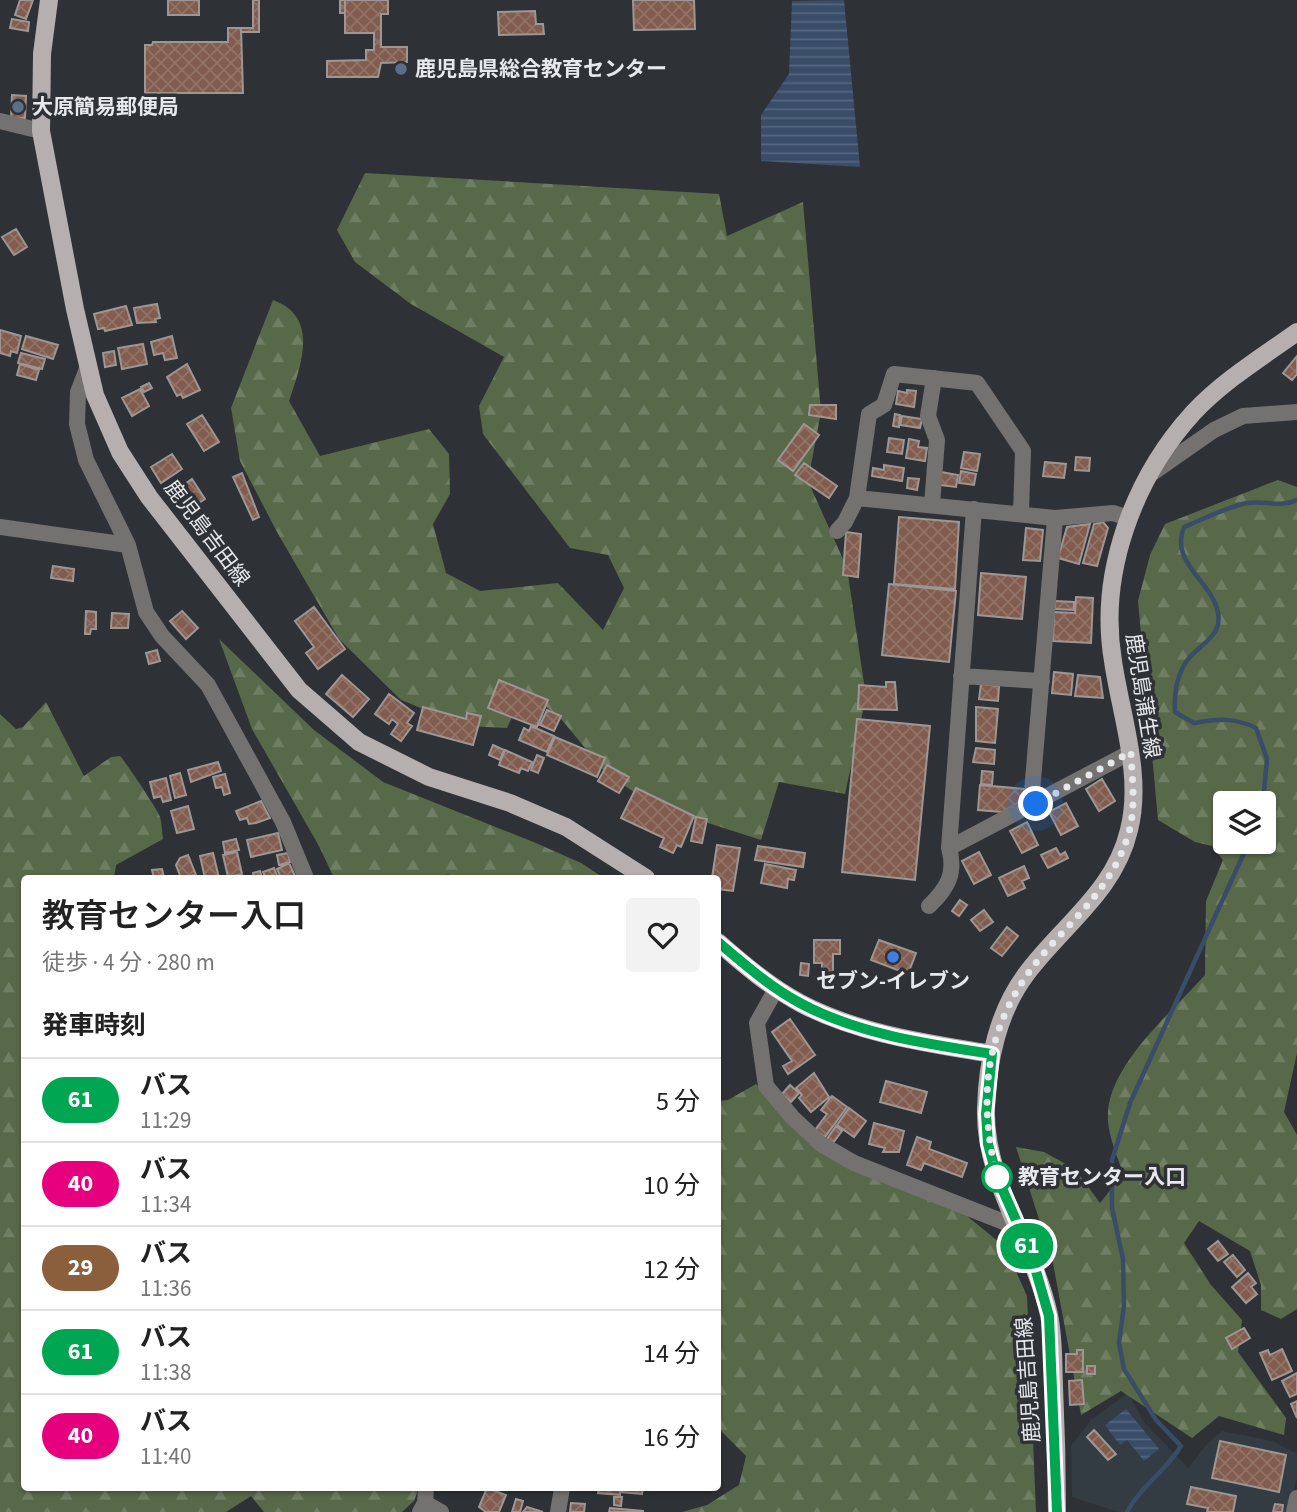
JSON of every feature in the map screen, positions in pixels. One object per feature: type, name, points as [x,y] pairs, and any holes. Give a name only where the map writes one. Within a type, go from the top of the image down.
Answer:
[{"type":"main road","name":"鹿児島吉田線","points":[[49,0],[42,65],[41,131],[88,366],[108,426],[149,496],[299,690],[329,719],[384,757],[566,827],[641,875]]},
{"type":"main road","name":"鹿児島蒲生線","points":[[992,1054],[1001,1022],[1027,972],[1090,903],[1118,862],[1129,831],[1133,804],[1131,752],[1112,656],[1110,629],[1115,567],[1129,518],[1149,475],[1194,412],[1222,387],[1297,332]]},
{"type":"main road","points":[[721,944],[776,989],[802,1004],[848,1023],[992,1054]]},
{"type":"main road","name":"鹿児島吉田線","points":[[992,1054],[986,1105],[988,1144],[997,1177],[1020,1228],[1049,1316],[1057,1512]]},
{"type":"street","points":[[0,121],[41,131]]},
{"type":"street","points":[[88,366],[78,392],[77,424],[86,460],[128,545],[146,612],[162,636],[208,685],[283,822],[305,875]]},
{"type":"street","points":[[837,531],[858,498],[869,414],[884,405],[894,374],[977,383],[1023,451],[1021,514]]},
{"type":"street","points":[[932,505],[937,440],[928,416],[934,378]]},
{"type":"street","points":[[1149,475],[1214,430],[1243,416],[1297,412]]},
{"type":"street","points":[[858,498],[1055,518],[1113,513],[1129,518]]},
{"type":"street","points":[[929,906],[942,893],[954,867],[949,848],[974,509]]},
{"type":"street","points":[[1038,803],[1032,792],[1055,518]]},
{"type":"street","points":[[0,527],[128,545]]},
{"type":"street","points":[[961,676],[1042,681]]},
{"type":"street","points":[[949,848],[1131,752]]},
{"type":"street","points":[[776,989],[757,1023],[766,1086],[792,1117],[821,1144],[855,1163],[1020,1228]]},
{"type":"street","points":[[558,1512],[562,1491]]},
{"type":"street","points":[[1294,1512],[1297,1498]]},
{"type":"street","points":[[424,1501],[441,1512]]},
{"type":"shaded area","points":[[1128,1393],[1144,1422],[1188,1468],[1207,1444],[1222,1431],[1272,1441],[1297,1454],[1297,1477],[1289,1512],[1119,1512],[1072,1497],[1071,1446],[1091,1420]]},
{"type":"green space","points":[[365,173],[719,194],[727,236],[803,202],[821,412],[808,481],[847,568],[866,697],[845,794],[779,782],[761,840],[652,805],[604,771],[562,720],[525,689],[507,728],[466,726],[401,700],[339,639],[277,532],[240,461],[231,408],[273,300],[288,308],[297,318],[302,330],[302,358],[289,401],[320,456],[429,429],[449,454],[450,494],[433,524],[446,573],[480,591],[558,583],[603,630],[624,588],[608,555],[570,548],[483,434],[479,406],[504,357],[411,304],[355,262],[337,230]]},
{"type":"green space","points":[[1278,480],[1297,487],[1297,1053],[1284,1112],[1297,1135],[1297,1309],[1281,1319],[1261,1310],[1261,1285],[1250,1251],[1199,1221],[1184,1243],[1211,1285],[1242,1320],[1238,1352],[1286,1418],[1284,1435],[1219,1416],[1192,1438],[1121,1391],[1081,1415],[1053,1263],[1016,1147],[1044,1152],[1075,1169],[1100,1203],[1123,1174],[1108,1121],[1110,1101],[1117,1081],[1143,1042],[1205,975],[1206,901],[1223,860],[1218,854],[1276,854],[1276,791],[1213,791],[1213,847],[1195,842],[1158,820],[1138,601],[1150,555],[1165,524]]},
{"type":"green space","points":[[219,639],[314,730],[383,782],[536,843],[581,863],[599,875],[333,875],[319,846],[252,729]]},
{"type":"green space","points":[[46,702],[84,776],[111,757],[120,756],[158,813],[163,839],[116,865],[114,875],[21,875],[21,1491],[418,1491],[414,1501],[402,1512],[264,1512],[251,1496],[226,1512],[0,1512],[0,714],[16,729],[23,727]]},
{"type":"green space","points":[[756,1084],[795,1129],[967,1216],[1005,1247],[1027,1296],[1036,1512],[682,1512],[707,1505],[739,1485],[746,1456],[721,1431],[721,1101],[728,1100]]},
{"type":"water","points":[[844,0],[860,167],[761,161],[761,115],[789,74],[792,1]]},
{"type":"water","points":[[1126,1409],[1159,1449],[1144,1461],[1127,1440],[1120,1445],[1105,1425]]},
{"type":"building","points":[[20,0],[33,0],[26,19],[15,15]]},
{"type":"building","points":[[168,0],[199,0],[199,15],[168,15]]},
{"type":"building","points":[[253,0],[259,0],[259,32],[241,32],[241,28],[253,28]]},
{"type":"building","points":[[340,0],[345,0],[345,13],[340,13]]},
{"type":"building","points":[[345,0],[388,0],[388,14],[381,14],[381,47],[407,47],[407,62],[381,63],[378,77],[327,77],[327,61],[366,60],[366,50],[374,50],[374,33],[345,33]]},
{"type":"building","points":[[633,0],[694,0],[695,29],[634,30]]},
{"type":"building","points":[[535,11],[536,24],[543,24],[544,34],[499,35],[498,12]]},
{"type":"building","points":[[12,19],[29,22],[28,31],[10,28]]},
{"type":"building","points":[[228,28],[241,28],[243,93],[145,93],[145,45],[152,45],[153,42],[228,42]]},
{"type":"building","name":"大原簡易郵便局","points":[[12,95],[26,96],[25,118],[11,118]]},
{"type":"building","points":[[16,229],[27,247],[14,255],[2,237]]},
{"type":"building","points":[[157,304],[160,318],[155,319],[156,322],[137,323],[134,308]]},
{"type":"building","points":[[126,306],[132,325],[105,331],[104,328],[98,329],[94,314]]},
{"type":"building","points":[[0,330],[21,336],[17,353],[11,351],[10,356],[0,353]]},
{"type":"building","points":[[26,336],[58,345],[53,359],[22,349]]},
{"type":"building","points":[[172,336],[177,358],[165,360],[163,353],[154,355],[151,342]]},
{"type":"building","points":[[143,344],[147,364],[122,369],[118,348]]},
{"type":"building","points":[[114,351],[116,365],[105,367],[103,353]]},
{"type":"building","points":[[21,353],[45,359],[42,369],[18,363]]},
{"type":"building","points":[[1297,356],[1297,374],[1292,380],[1283,373]]},
{"type":"building","points":[[20,364],[39,370],[36,380],[17,375]]},
{"type":"building","points":[[187,364],[200,390],[183,398],[181,394],[177,396],[167,377]]},
{"type":"building","points":[[149,383],[152,388],[144,392],[141,387]]},
{"type":"building","points":[[140,389],[149,406],[132,416],[122,398]]},
{"type":"building","points":[[907,390],[916,391],[914,407],[896,404],[898,391],[907,393]]},
{"type":"building","points":[[810,405],[836,405],[836,419],[809,415]]},
{"type":"building","points":[[895,414],[900,415],[899,427],[893,426]]},
{"type":"building","points":[[202,415],[219,442],[204,451],[187,424]]},
{"type":"building","points":[[902,416],[922,419],[920,428],[900,425]]},
{"type":"building","points":[[804,424],[819,435],[793,471],[778,460]]},
{"type":"building","points":[[889,438],[904,440],[902,454],[887,452]]},
{"type":"building","points":[[909,439],[919,441],[918,447],[927,448],[925,461],[906,458]]},
{"type":"building","points":[[964,452],[980,454],[977,471],[961,468]]},
{"type":"building","points":[[172,454],[182,469],[161,483],[151,467]]},
{"type":"building","points":[[1076,457],[1090,458],[1089,471],[1075,470]]},
{"type":"building","points":[[1045,462],[1066,464],[1064,478],[1043,476]]},
{"type":"building","points":[[804,463],[837,486],[829,498],[795,475]]},
{"type":"building","points":[[884,465],[904,468],[902,481],[872,476],[873,468],[884,470]]},
{"type":"building","points":[[961,471],[976,474],[974,485],[959,483]]},
{"type":"building","points":[[941,472],[958,475],[956,487],[939,485]]},
{"type":"building","points":[[242,473],[259,517],[253,520],[233,477]]},
{"type":"building","points":[[908,478],[919,479],[917,490],[907,488]]},
{"type":"building","points":[[192,479],[205,499],[196,505],[182,486]]},
{"type":"building","points":[[899,517],[959,522],[955,589],[894,584]]},
{"type":"building","points":[[1103,522],[1108,528],[1097,566],[1083,563],[1094,524]]},
{"type":"building","points":[[1090,524],[1079,564],[1058,558],[1067,527]]},
{"type":"building","points":[[1026,528],[1043,530],[1040,561],[1023,560]]},
{"type":"building","points":[[846,532],[861,534],[858,577],[843,575]]},
{"type":"building","points":[[53,566],[74,569],[73,581],[51,578]]},
{"type":"building","points":[[981,573],[1026,577],[1022,619],[978,615]]},
{"type":"building","points":[[889,584],[956,591],[949,662],[882,655]]},
{"type":"building","points":[[1076,597],[1093,598],[1091,643],[1053,641],[1054,612],[1075,613]]},
{"type":"building","points":[[1055,601],[1074,602],[1074,610],[1055,609]]},
{"type":"building","points":[[314,607],[345,649],[318,669],[306,653],[314,647],[295,621]]},
{"type":"building","points":[[86,611],[96,612],[96,629],[91,629],[90,634],[85,634]]},
{"type":"building","points":[[182,611],[198,628],[186,639],[170,621]]},
{"type":"building","points":[[112,613],[129,614],[128,628],[111,628]]},
{"type":"building","points":[[157,650],[160,661],[149,664],[146,653]]},
{"type":"building","points":[[1054,672],[1073,674],[1071,695],[1052,693]]},
{"type":"building","points":[[342,675],[369,699],[353,717],[326,694]]},
{"type":"building","points":[[1078,675],[1100,677],[1103,698],[1075,696]]},
{"type":"building","points":[[499,680],[548,700],[537,727],[488,708]]},
{"type":"building","points":[[886,682],[895,682],[897,710],[858,709],[859,685],[886,687]]},
{"type":"building","points":[[981,684],[999,686],[998,701],[979,699]]},
{"type":"building","points":[[389,694],[414,713],[407,723],[412,726],[401,741],[391,734],[398,724],[392,719],[389,724],[375,714]]},
{"type":"building","points":[[423,707],[466,719],[467,713],[481,716],[473,745],[417,730]]},
{"type":"building","points":[[976,707],[998,709],[995,743],[976,741]]},
{"type":"building","points":[[547,710],[561,716],[554,731],[540,725]]},
{"type":"building","points":[[857,719],[930,726],[915,880],[842,872]]},
{"type":"building","points":[[531,726],[554,736],[547,752],[519,740],[524,728],[529,731]]},
{"type":"building","points":[[555,737],[605,758],[597,777],[547,755]]},
{"type":"building","points":[[493,745],[504,750],[500,760],[489,755]]},
{"type":"building","points":[[976,748],[995,750],[994,764],[973,762]]},
{"type":"building","points":[[505,750],[532,762],[528,771],[521,768],[519,773],[499,765]]},
{"type":"building","points":[[537,755],[544,758],[538,773],[531,770]]},
{"type":"building","points":[[218,762],[221,771],[191,782],[188,770]]},
{"type":"building","points":[[607,765],[629,777],[619,793],[598,781]]},
{"type":"building","points":[[982,771],[993,772],[992,785],[981,784]]},
{"type":"building","points":[[180,773],[186,795],[175,798],[170,776]]},
{"type":"building","points":[[225,774],[230,793],[224,795],[222,787],[216,788],[213,777]]},
{"type":"building","points":[[166,778],[171,800],[163,802],[161,796],[154,798],[150,782]]},
{"type":"building","points":[[1102,779],[1115,801],[1099,811],[1086,789]]},
{"type":"building","points":[[980,785],[1025,789],[1020,802],[1002,812],[978,810]]},
{"type":"building","points":[[636,788],[694,816],[681,847],[677,845],[673,853],[660,847],[664,838],[621,818]]},
{"type":"building","points":[[261,801],[270,818],[249,824],[247,818],[240,820],[236,811]]},
{"type":"building","points":[[1066,803],[1078,826],[1061,835],[1049,812]]},
{"type":"building","points":[[188,806],[194,829],[177,833],[171,811]]},
{"type":"building","points":[[696,817],[707,819],[702,843],[691,841]]},
{"type":"building","points":[[1027,822],[1038,845],[1022,853],[1010,831]]},
{"type":"building","points":[[278,833],[282,850],[251,857],[247,840]]},
{"type":"building","points":[[236,839],[239,850],[225,853],[223,842]]},
{"type":"building","points":[[717,845],[740,848],[733,891],[721,889],[721,875],[712,875]]},
{"type":"building","points":[[758,846],[805,853],[803,867],[755,860]]},
{"type":"building","points":[[1056,848],[1060,855],[1065,852],[1068,858],[1048,868],[1041,855]]},
{"type":"building","points":[[237,852],[242,874],[228,875],[223,855]]},
{"type":"building","points":[[979,852],[991,875],[974,884],[962,861]]},
{"type":"building","points":[[213,853],[218,875],[204,875],[200,856]]},
{"type":"building","points":[[288,853],[290,862],[279,865],[277,855]]},
{"type":"building","points":[[188,855],[196,875],[180,875],[176,865],[180,858]]},
{"type":"building","points":[[289,863],[295,875],[280,875],[277,869]]},
{"type":"building","points":[[765,864],[796,870],[794,880],[788,879],[787,888],[761,883]]},
{"type":"building","points":[[1024,866],[1029,878],[1022,881],[1025,888],[1008,896],[999,878]]},
{"type":"building","points":[[274,868],[277,875],[264,875],[263,872]]},
{"type":"building","points":[[162,869],[163,875],[153,875],[152,870]]},
{"type":"building","points":[[960,900],[967,905],[959,916],[952,911]]},
{"type":"building","points":[[984,910],[993,922],[980,931],[971,920]]},
{"type":"building","points":[[1007,927],[1018,936],[1002,956],[991,948]]},
{"type":"building","points":[[814,940],[840,940],[840,954],[833,954],[833,976],[822,976],[822,963],[814,963]]},
{"type":"building","name":"セブン-イレブン","points":[[879,940],[916,953],[908,974],[871,960]]},
{"type":"building","points":[[801,963],[809,964],[808,976],[800,975]]},
{"type":"building","points":[[790,1019],[815,1055],[788,1074],[783,1066],[792,1061],[772,1032]]},
{"type":"building","points":[[814,1073],[829,1097],[811,1112],[799,1098],[802,1095],[796,1088]]},
{"type":"building","points":[[886,1081],[927,1092],[921,1113],[880,1102]]},
{"type":"building","points":[[790,1085],[799,1093],[791,1102],[782,1094]]},
{"type":"building","points":[[832,1096],[847,1107],[825,1137],[815,1130],[827,1114],[821,1110]]},
{"type":"building","points":[[849,1108],[866,1121],[854,1137],[837,1125]]},
{"type":"building","points":[[874,1123],[904,1131],[899,1152],[883,1152],[885,1148],[869,1144]]},
{"type":"building","points":[[836,1126],[842,1131],[833,1143],[827,1139]]},
{"type":"building","points":[[917,1137],[931,1142],[929,1149],[967,1163],[962,1177],[924,1163],[921,1170],[907,1165]]},
{"type":"building","points":[[1218,1241],[1228,1254],[1218,1261],[1208,1249]]},
{"type":"building","points":[[1233,1255],[1245,1270],[1237,1277],[1224,1262]]},
{"type":"building","points":[[1248,1273],[1256,1283],[1251,1287],[1257,1294],[1246,1303],[1232,1287]]},
{"type":"building","points":[[1244,1328],[1250,1338],[1232,1349],[1226,1338]]},
{"type":"building","points":[[1282,1349],[1292,1371],[1272,1380],[1260,1353],[1268,1350],[1270,1355]]},
{"type":"building","points":[[1077,1350],[1083,1350],[1083,1372],[1066,1372],[1066,1354],[1077,1354]]},
{"type":"building","points":[[1087,1366],[1095,1366],[1095,1374],[1087,1374]]},
{"type":"building","points":[[1297,1373],[1297,1394],[1290,1397],[1282,1381]]},
{"type":"building","points":[[1082,1380],[1084,1404],[1070,1405],[1069,1381]]},
{"type":"building","points":[[1297,1401],[1297,1418],[1291,1404]]},
{"type":"building","points":[[1094,1430],[1116,1454],[1108,1460],[1087,1437]]},
{"type":"building","points":[[1220,1441],[1286,1455],[1279,1492],[1212,1478]]},
{"type":"building","points":[[1191,1487],[1236,1496],[1233,1512],[1207,1512],[1208,1508],[1187,1504]]},
{"type":"building","points":[[486,1491],[506,1495],[499,1512],[486,1512],[479,1507]]},
{"type":"building","points":[[598,1491],[642,1491],[642,1494],[620,1492],[620,1495]]},
{"type":"building","points":[[614,1497],[622,1497],[621,1506],[614,1505]]},
{"type":"building","points":[[516,1499],[523,1501],[520,1512],[512,1512]]},
{"type":"building","points":[[571,1503],[585,1504],[584,1512],[570,1512]]},
{"type":"building","points":[[1275,1504],[1283,1505],[1282,1512],[1273,1512]]},
{"type":"building","points":[[527,1507],[543,1512],[523,1512]]},
{"type":"building","points":[[610,1508],[643,1511],[643,1512],[609,1512]]},
{"type":"waterway","points":[[1264,791],[1267,759],[1256,728],[1226,720],[1194,723],[1175,712],[1176,688],[1184,665],[1212,636],[1218,622],[1214,602],[1187,562],[1181,540],[1184,527],[1231,507],[1247,503],[1285,503],[1297,500]]},
{"type":"waterway","points":[[1127,1512],[1139,1494],[1181,1446],[1156,1420],[1124,1369],[1119,1343],[1124,1305],[1123,1259],[1112,1208],[1112,1160],[1130,1103],[1244,854]]},
{"type":"bus line","name":"61","points":[[721,945],[776,989],[802,1004],[848,1023],[992,1054],[987,1079],[988,1144],[997,1177],[1031,1254],[1049,1316],[1057,1512]]},
{"type":"place","name":"鹿児島県総合教育センター","points":[[401,69]]},
{"type":"place","name":"大原簡易郵便局","points":[[18,107]]},
{"type":"place","name":"セブン-イレブン","points":[[893,957]]},
{"type":"place","name":"教育センター入口","points":[[997,1177]]},
{"type":"route","points":[[997,1177],[988,1144],[986,1114],[987,1079],[1001,1022],[1014,992],[1027,972],[1094,898],[1118,862],[1129,831],[1133,804],[1131,752],[1036,804]]}]
